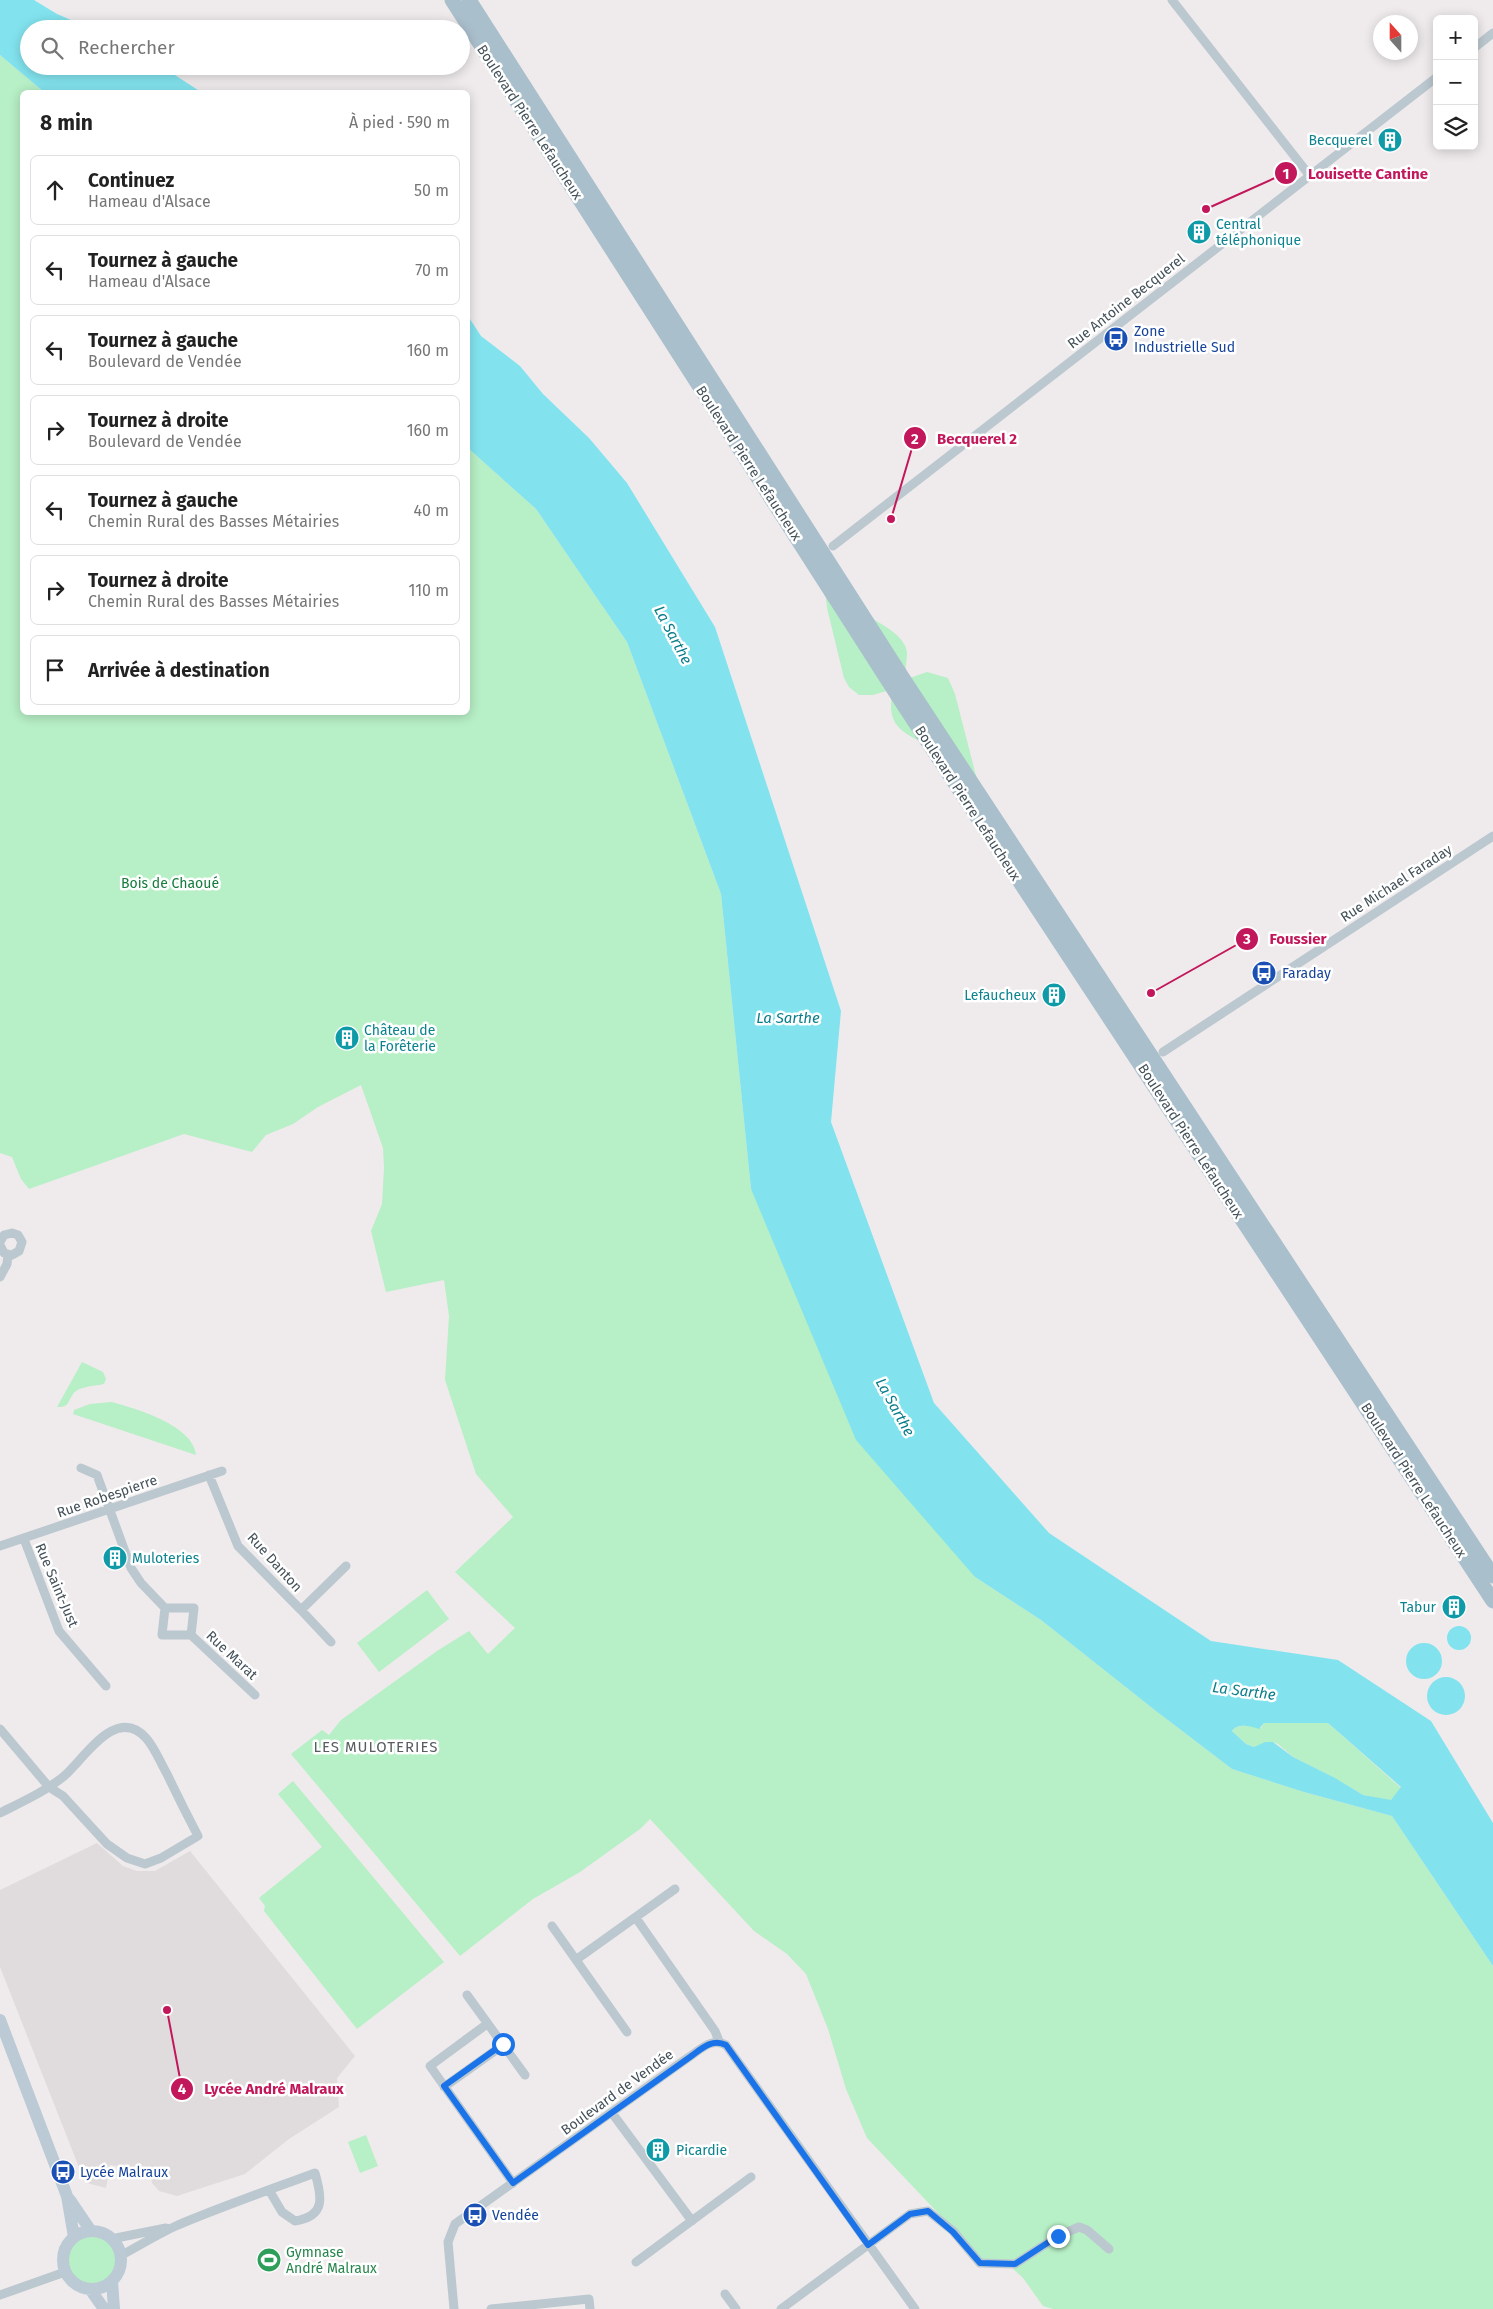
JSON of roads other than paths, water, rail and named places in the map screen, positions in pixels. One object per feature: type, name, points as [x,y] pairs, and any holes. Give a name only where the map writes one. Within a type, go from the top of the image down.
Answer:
[{"type":"main road","name":"Boulevard Pierre Lefaucheux","points":[[452,0],[465,20]]},
{"type":"main road","name":"Boulevard Pierre Lefaucheux","points":[[468,0],[899,684],[1493,1576]]},
{"type":"main road","name":"Boulevard Pierre Lefaucheux","points":[[470,28],[899,684],[1493,1601]]},
{"type":"street","points":[[1172,0],[1310,176]]},
{"type":"street","points":[[1478,45],[1493,33]]},
{"type":"street","name":"Rue Antoine Becquerel","points":[[833,546],[1433,80]]},
{"type":"street","name":"Rue Michael Faraday","points":[[1163,1052],[1493,836]]},
{"type":"street","points":[[15,1233],[22,1242],[19,1251],[12,1255],[8,1254],[1,1249],[0,1244],[4,1235],[15,1233]]},
{"type":"street","points":[[0,1277],[7,1264],[8,1254]]},
{"type":"street","points":[[81,1468],[97,1475],[131,1568],[141,1583],[165,1608]]},
{"type":"street","name":"Rue Robespierre","points":[[0,1546],[24,1540],[222,1471]]},
{"type":"street","name":"Rue Danton","points":[[209,1476],[238,1546],[331,1642]]},
{"type":"street","name":"Rue Saint-Just","points":[[24,1540],[59,1631],[106,1686]]},
{"type":"street","name":"Rue Danton","points":[[301,1610],[346,1566]]},
{"type":"street","name":"Rue Marat","points":[[191,1635],[194,1608],[165,1608],[162,1635],[191,1635],[255,1695]]},
{"type":"street","points":[[0,1729],[49,1787],[63,1796],[107,1844],[127,1858],[145,1864],[161,1858],[198,1836],[156,1752],[147,1739],[136,1731],[129,1729],[116,1730],[100,1738],[65,1775],[49,1787],[34,1797],[0,1813]]},
{"type":"street","points":[[577,1959],[675,1889]]},
{"type":"street","points":[[636,1918],[715,2031],[719,2041],[726,2045],[915,2309]]},
{"type":"street","points":[[552,1926],[627,2032]]},
{"type":"street","points":[[467,1995],[525,2075]]},
{"type":"street","points":[[487,2024],[430,2066],[513,2183]]},
{"type":"street","points":[[1,2027],[67,2196],[74,2237]]},
{"type":"street","name":"Boulevard de Vendée","points":[[454,2309],[448,2242],[456,2224],[690,2057],[712,2042],[719,2041]]},
{"type":"street","points":[[444,2086],[503,2044]]},
{"type":"street","points":[[612,2113],[692,2221]]},
{"type":"street","points":[[120,2256],[176,2226],[269,2190],[315,2173],[321,2196],[319,2207],[308,2219],[295,2221],[282,2212],[269,2190]]},
{"type":"street","points":[[636,2262],[751,2177]]},
{"type":"street","points":[[67,2196],[91,2231]]},
{"type":"street","points":[[782,2309],[910,2214],[928,2211],[953,2232],[980,2263],[1015,2264],[1058,2236],[1079,2227],[1087,2230],[1109,2249]]},
{"type":"street","points":[[111,2239],[176,2226]]},
{"type":"street","points":[[91,2231],[100,2232],[111,2239],[120,2256],[119,2271],[112,2281],[102,2287],[90,2289],[74,2283],[65,2272],[63,2253],[74,2237],[91,2231]]},
{"type":"street","points":[[0,2295],[65,2272]]},
{"type":"street","points":[[112,2281],[114,2309]]},
{"type":"street","points":[[90,2289],[104,2309]]},
{"type":"street","points":[[725,2294],[736,2309]]},
{"type":"street","points":[[491,2309],[566,2305],[589,2299],[590,2309]]},
{"type":"water","points":[[0,0],[34,0],[71,20],[20,20],[20,72],[0,55]]},
{"type":"water","points":[[24,75],[175,75],[198,90],[42,90]]},
{"type":"water","name":"La Sarthe","points":[[470,319],[481,336],[520,366],[543,394],[589,438],[627,483],[715,627],[841,1011],[831,1122],[934,1403],[1049,1533],[1211,1641],[1338,1660],[1431,1721],[1493,1823],[1493,1966],[1392,1816],[1304,1792],[1232,1769],[1041,1620],[975,1577],[856,1440],[751,1189],[721,894],[627,642],[536,509],[470,450]],"holes":[[[1264,1723],[1328,1723],[1401,1787],[1391,1800],[1363,1795],[1335,1778],[1293,1757],[1273,1742],[1265,1742],[1254,1747],[1246,1744],[1232,1731],[1241,1726],[1259,1729]]]},
{"type":"water","points":[[1459,1626],[1467,1630],[1471,1638],[1467,1646],[1459,1650],[1451,1646],[1447,1638],[1451,1630]]},
{"type":"water","points":[[1424,1643],[1436,1649],[1442,1661],[1436,1673],[1424,1679],[1412,1673],[1406,1661],[1412,1649]]},
{"type":"water","points":[[1446,1677],[1459,1683],[1465,1696],[1459,1709],[1446,1715],[1433,1709],[1427,1696],[1433,1683]]},
{"type":"place","name":"Becquerel","points":[[1390,140]]},
{"type":"place","name":"Louisette Cantine","points":[[1206,209]]},
{"type":"place","name":"Central téléphonique","points":[[1199,232]]},
{"type":"place","name":"Zone Industrielle Sud","points":[[1116,339]]},
{"type":"place","name":"Becquerel 2","points":[[891,519]]},
{"type":"place","name":"Faraday","points":[[1264,973]]},
{"type":"place","name":"Foussier","points":[[1151,993]]},
{"type":"place","name":"Lefaucheux","points":[[1054,995]]},
{"type":"place","name":"Château de la Forêterie","points":[[347,1038]]},
{"type":"place","name":"Muloteries","points":[[115,1558]]},
{"type":"place","name":"Tabur","points":[[1454,1607]]},
{"type":"place","name":"Lycée André Malraux","points":[[167,2010]]},
{"type":"place","name":"Picardie","points":[[658,2150]]},
{"type":"place","name":"Lycée Malraux","points":[[63,2172]]},
{"type":"place","name":"Vendée","points":[[475,2215]]},
{"type":"place","name":"Gymnase André Malraux","points":[[269,2260]]},
{"type":"district","name":"LES MULOTERIES","points":[[376,1747]]},
{"type":"park label","name":"Bois de Chaoué","points":[[170,883]]}]
